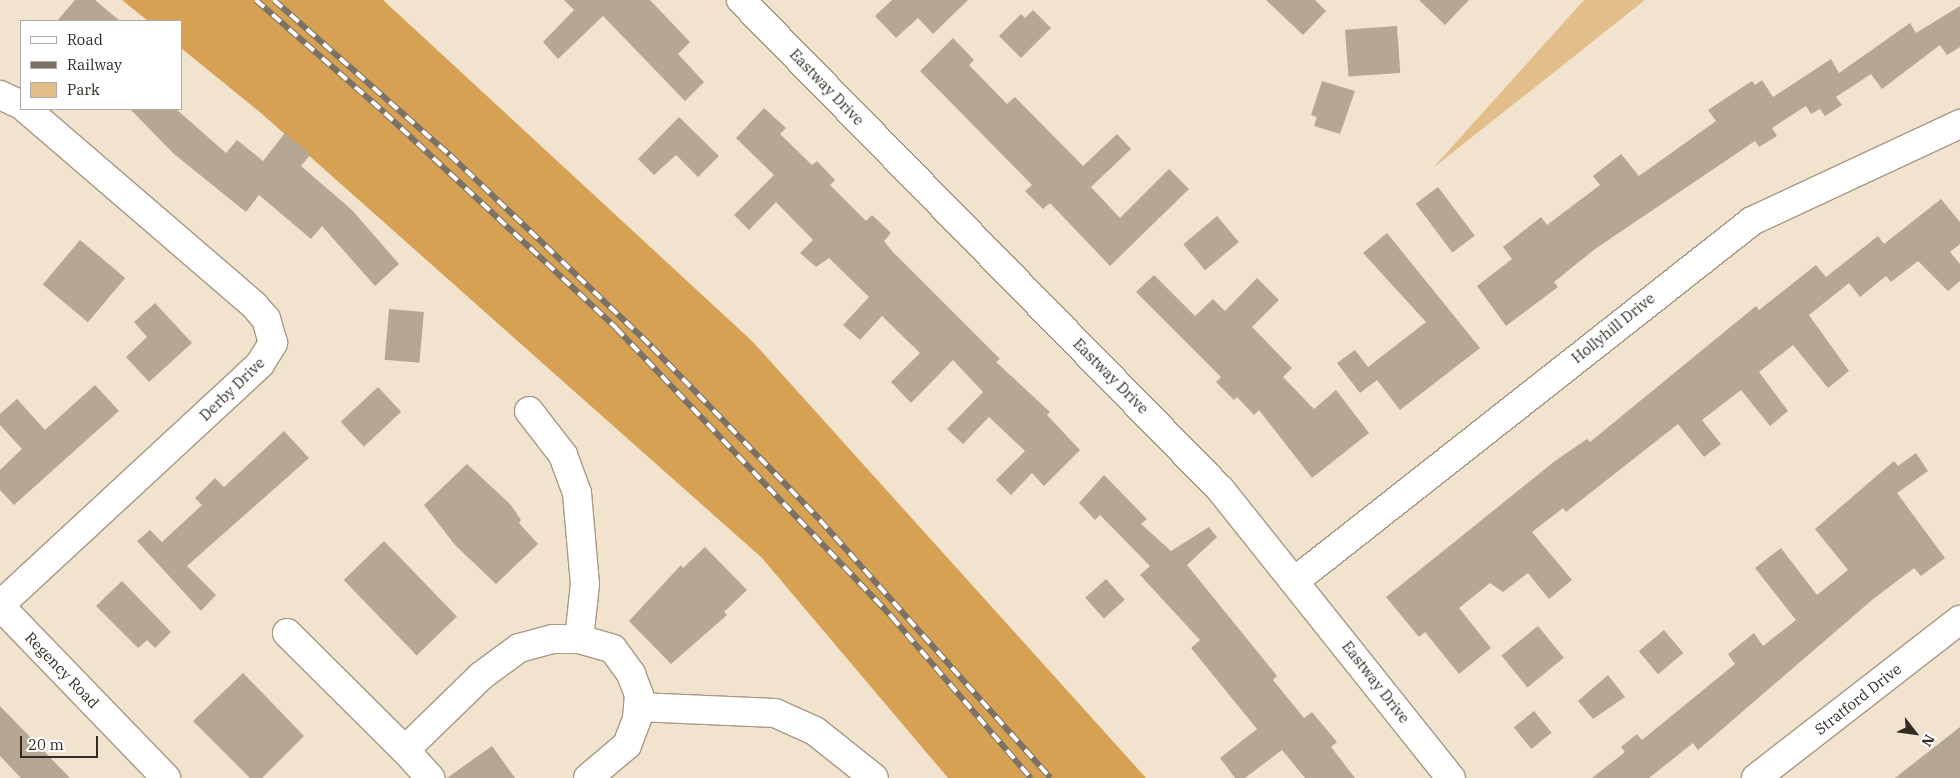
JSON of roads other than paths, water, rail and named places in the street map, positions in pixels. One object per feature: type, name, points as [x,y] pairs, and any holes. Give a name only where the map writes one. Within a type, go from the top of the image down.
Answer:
[{"type":"street","name":"Eastway Drive","points":[[741,0],[1161,426],[1296,580],[1451,778]]},
{"type":"street","points":[[0,95],[20,105]]},
{"type":"street","name":"Derby Drive","points":[[0,606],[260,364],[273,343],[266,319],[254,305],[27,110]]},
{"type":"street","name":"Hollyhill Drive","points":[[1296,580],[1728,237],[1793,200],[1960,124]]},
{"type":"street","points":[[529,411],[563,455],[577,492],[584,584],[579,639]]},
{"type":"street","name":"Regency Road","points":[[0,606],[166,778]]},
{"type":"street","name":"Stratford Drive","points":[[1756,778],[1960,620]]},
{"type":"street","points":[[287,632],[405,750],[430,778]]},
{"type":"street","points":[[405,750],[481,676],[519,648],[553,639],[579,639],[613,649],[631,674],[639,695],[638,707],[627,745],[588,778]]},
{"type":"street","points":[[638,707],[775,713],[815,731],[874,778]]},
{"type":"railway","points":[[256,0],[385,113],[616,328],[892,617],[1031,778]]},
{"type":"railway","points":[[274,0],[450,155],[652,347],[820,520],[1051,778]]}]
